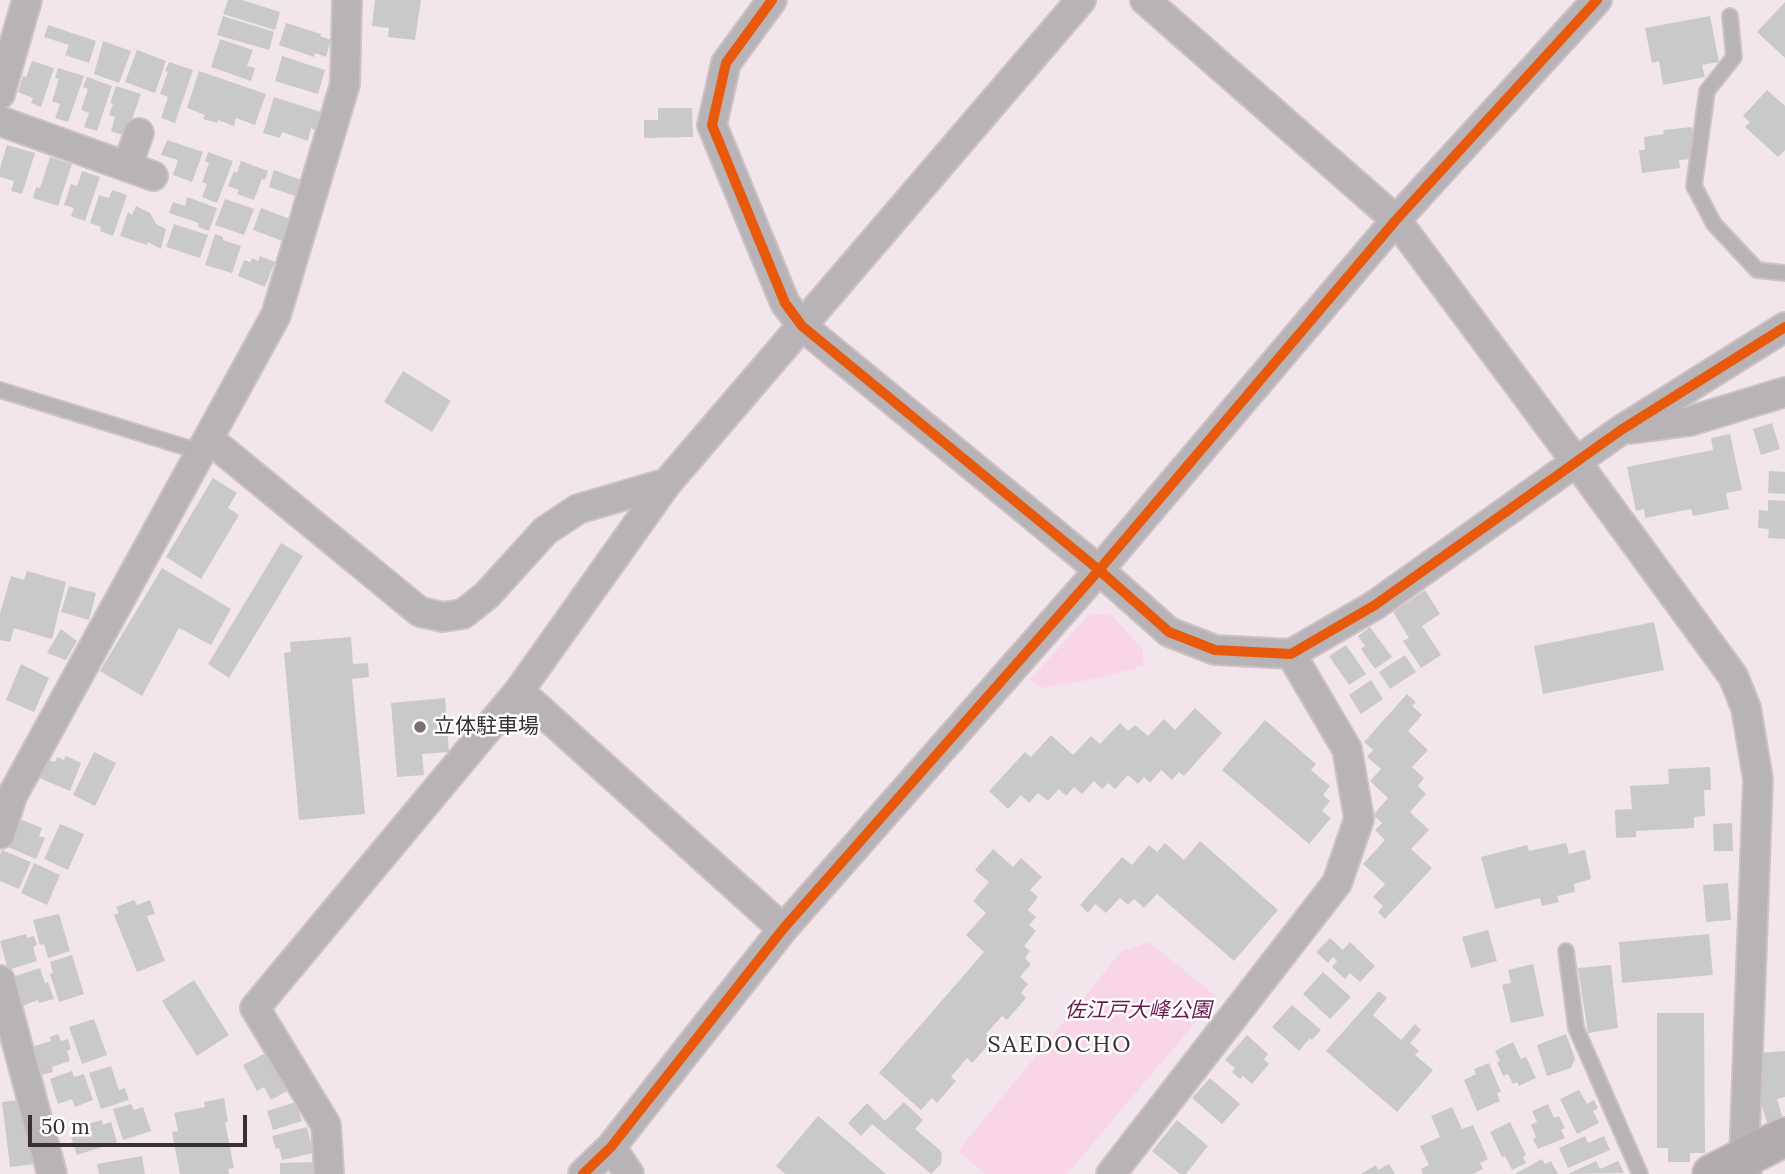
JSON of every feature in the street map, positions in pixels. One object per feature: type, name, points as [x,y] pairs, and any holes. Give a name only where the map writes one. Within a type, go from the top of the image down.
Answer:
[{"type":"main road","points":[[1735,1169],[1785,1137]]},
{"type":"street","points":[[0,94],[27,0]]},
{"type":"street","points":[[0,834],[12,796],[276,315],[345,84],[347,0]]},
{"type":"street","points":[[772,0],[726,63],[712,125],[785,303],[802,326],[1099,570],[1169,632],[1215,650],[1290,654],[1375,605],[1621,430],[1785,327]]},
{"type":"street","points":[[330,1174],[326,1125],[255,1008],[519,691],[667,484],[1081,0]]},
{"type":"street","points":[[1145,0],[1396,220],[1733,676],[1746,708],[1758,779],[1735,1169]]},
{"type":"street","points":[[583,1174],[611,1147],[783,929],[1099,570],[1396,220],[1597,0]]},
{"type":"street","points":[[0,121],[140,171],[139,133]]},
{"type":"street","points":[[1621,430],[1690,421],[1785,392]]},
{"type":"street","points":[[205,445],[420,612],[443,617],[463,614],[487,595],[545,531],[578,509],[667,484]]},
{"type":"street","points":[[1111,1174],[1337,883],[1359,819],[1347,749],[1290,654]]},
{"type":"street","points":[[519,691],[783,929]]},
{"type":"street","points":[[0,980],[52,1174]]},
{"type":"street","points":[[611,1147],[629,1174]]},
{"type":"lane","points":[[1730,16],[1734,57],[1707,91],[1694,186],[1714,224],[1757,270],[1785,273]]},
{"type":"lane","points":[[0,390],[205,445]]},
{"type":"lane","points":[[1566,951],[1576,1028],[1640,1174]]},
{"type":"green space","points":[[1090,614],[1110,614],[1142,648],[1144,666],[1099,678],[1041,688],[1030,679]]},
{"type":"green space","name":"佐江戸大峰公園","points":[[1149,942],[1217,997],[1067,1174],[985,1174],[958,1151],[1121,952]]},
{"type":"building","points":[[228,0],[242,0],[280,12],[275,30],[223,14]]},
{"type":"building","points":[[375,0],[421,0],[415,40],[388,37],[389,28],[372,26]]},
{"type":"building","points":[[1785,2],[1785,58],[1757,32]]},
{"type":"building","points":[[223,16],[274,32],[269,50],[217,35]]},
{"type":"building","points":[[1710,16],[1719,62],[1702,65],[1705,77],[1663,85],[1659,61],[1652,63],[1645,28]]},
{"type":"building","points":[[286,23],[331,40],[326,57],[315,53],[314,57],[279,45]]},
{"type":"building","points":[[48,25],[96,41],[89,63],[65,55],[69,45],[44,37]]},
{"type":"building","points":[[220,39],[253,50],[247,66],[255,68],[251,81],[211,67]]},
{"type":"building","points":[[103,41],[131,51],[119,83],[94,74]]},
{"type":"building","points":[[137,50],[166,61],[155,93],[125,82]]},
{"type":"building","points":[[282,56],[325,70],[318,94],[275,81]]},
{"type":"building","points":[[32,61],[54,68],[41,107],[31,103],[33,98],[18,92]]},
{"type":"building","points":[[169,62],[193,70],[175,123],[161,118],[168,97],[160,94]]},
{"type":"building","points":[[58,68],[84,76],[68,122],[55,118],[60,104],[52,101],[59,79],[55,78]]},
{"type":"building","points":[[199,71],[266,94],[255,125],[236,118],[234,126],[218,120],[217,123],[203,119],[205,115],[187,108]]},
{"type":"building","points":[[87,77],[112,86],[97,131],[84,127],[89,113],[81,110],[88,89],[83,87]]},
{"type":"building","points":[[116,86],[141,94],[126,136],[111,131],[115,117],[109,115],[113,104],[110,103]]},
{"type":"building","points":[[1767,90],[1785,106],[1785,150],[1778,157],[1745,127],[1750,122],[1743,116]]},
{"type":"building","points":[[274,97],[321,112],[315,130],[311,128],[308,141],[282,132],[280,138],[263,133]]},
{"type":"building","points":[[658,108],[692,108],[693,137],[644,138],[644,120],[658,120]]},
{"type":"building","points":[[1692,127],[1694,146],[1690,147],[1691,159],[1679,160],[1680,168],[1642,173],[1639,150],[1645,150],[1644,137],[1664,134],[1663,130]]},
{"type":"building","points":[[167,140],[203,152],[192,182],[173,175],[178,160],[161,155]]},
{"type":"building","points":[[7,145],[35,153],[22,194],[11,191],[14,181],[0,177]]},
{"type":"building","points":[[208,152],[233,161],[217,203],[202,197],[207,184],[202,182],[209,163],[205,161]]},
{"type":"building","points":[[50,157],[72,164],[58,206],[33,198],[36,187],[40,188]]},
{"type":"building","points":[[241,161],[268,171],[254,200],[237,194],[239,190],[228,186]]},
{"type":"building","points":[[274,170],[304,181],[298,197],[269,187]]},
{"type":"building","points":[[82,171],[100,177],[85,221],[71,216],[74,208],[64,205],[71,184],[77,186]]},
{"type":"building","points":[[112,190],[127,195],[113,236],[90,223],[99,195],[109,198]]},
{"type":"building","points":[[187,197],[217,208],[209,231],[198,227],[199,223],[169,213],[173,202],[185,206]]},
{"type":"building","points":[[225,199],[254,209],[244,235],[215,225]]},
{"type":"building","points":[[136,206],[150,213],[156,224],[166,229],[161,249],[148,242],[147,245],[120,236],[128,212],[132,215]]},
{"type":"building","points":[[261,208],[293,220],[285,242],[253,230]]},
{"type":"building","points":[[174,224],[208,235],[200,258],[166,247]]},
{"type":"building","points":[[215,234],[241,246],[232,273],[205,265]]},
{"type":"building","points":[[260,256],[275,262],[265,287],[238,276],[244,260],[250,262],[252,258],[258,261]]},
{"type":"building","points":[[403,371],[451,401],[432,432],[384,402]]},
{"type":"building","points":[[1772,423],[1780,449],[1761,455],[1753,429]]},
{"type":"building","points":[[1730,434],[1742,490],[1726,493],[1729,509],[1693,516],[1691,509],[1645,518],[1644,509],[1636,511],[1627,467],[1713,450],[1711,438]]},
{"type":"building","points":[[1769,471],[1785,472],[1785,494],[1768,493]]},
{"type":"building","points":[[213,478],[237,493],[228,508],[239,515],[201,579],[166,557]]},
{"type":"building","points":[[1768,500],[1785,501],[1785,539],[1768,538],[1769,529],[1758,528],[1759,510],[1768,511]]},
{"type":"building","points":[[281,543],[303,556],[229,678],[208,664]]},
{"type":"building","points":[[162,568],[231,609],[211,645],[179,628],[142,696],[100,671]]},
{"type":"building","points":[[27,571],[66,582],[52,639],[14,628],[10,642],[0,640],[0,613],[11,576],[24,580]]},
{"type":"building","points":[[69,586],[96,593],[89,620],[61,612]]},
{"type":"building","points":[[1425,590],[1440,614],[1422,626],[1441,655],[1421,668],[1403,641],[1409,638],[1393,612]]},
{"type":"building","points":[[1654,622],[1664,670],[1543,694],[1534,646]]},
{"type":"building","points":[[1370,627],[1392,657],[1375,669],[1361,649],[1365,646],[1358,636]]},
{"type":"building","points":[[61,629],[77,641],[66,660],[47,653]]},
{"type":"building","points":[[351,637],[353,664],[368,663],[369,677],[352,679],[365,814],[299,820],[284,653],[291,652],[290,642]]},
{"type":"building","points":[[1346,645],[1366,674],[1349,685],[1329,656]]},
{"type":"building","points":[[1405,655],[1416,672],[1390,689],[1379,672]]},
{"type":"building","points":[[21,664],[49,678],[34,712],[6,700]]},
{"type":"building","points":[[1371,680],[1383,699],[1361,714],[1349,695]]},
{"type":"building","points":[[1407,694],[1416,702],[1412,706],[1422,715],[1408,731],[1428,750],[1412,767],[1424,778],[1418,786],[1426,794],[1410,812],[1429,830],[1411,849],[1432,868],[1385,919],[1378,912],[1383,906],[1373,897],[1385,884],[1363,864],[1385,840],[1375,830],[1382,823],[1373,815],[1388,798],[1370,781],[1381,769],[1367,757],[1373,750],[1364,742]]},
{"type":"building","name":"立体駐車場","points":[[445,698],[449,752],[422,754],[424,775],[397,777],[391,703]]},
{"type":"building","points":[[1195,708],[1222,733],[1184,776],[1179,772],[1172,780],[1161,770],[1150,783],[1144,777],[1138,784],[1128,775],[1115,789],[1108,783],[1102,789],[1094,781],[1082,794],[1074,787],[1066,796],[1059,789],[1048,801],[1038,793],[1029,803],[1021,795],[1008,809],[989,791],[1025,752],[1031,757],[1051,735],[1073,755],[1091,736],[1100,744],[1120,723],[1128,731],[1135,725],[1148,736],[1164,719],[1175,730]]},
{"type":"building","points":[[1265,720],[1316,764],[1311,770],[1330,786],[1323,795],[1330,801],[1322,811],[1331,818],[1309,844],[1222,770]]},
{"type":"building","points":[[94,752],[116,763],[95,806],[73,795]]},
{"type":"building","points":[[66,756],[81,763],[70,791],[37,777],[43,763],[47,764],[49,760],[55,762],[57,757],[64,760]]},
{"type":"building","points":[[1710,767],[1711,790],[1704,790],[1705,816],[1694,817],[1694,828],[1636,831],[1636,837],[1616,838],[1615,810],[1632,809],[1630,786],[1669,784],[1668,769]]},
{"type":"building","points":[[15,817],[42,828],[39,836],[45,838],[36,859],[3,845]]},
{"type":"building","points":[[1732,823],[1733,851],[1714,851],[1713,824]]},
{"type":"building","points":[[60,824],[84,834],[68,870],[44,859]]},
{"type":"building","points":[[1200,841],[1278,910],[1234,961],[1157,894],[1144,908],[1134,899],[1128,905],[1120,898],[1106,913],[1095,904],[1088,913],[1080,905],[1122,857],[1132,865],[1149,845],[1157,852],[1165,843],[1184,860]]},
{"type":"building","points":[[1566,843],[1569,854],[1585,850],[1591,879],[1574,884],[1575,892],[1557,896],[1559,902],[1542,906],[1540,898],[1495,909],[1481,857],[1527,845],[1529,851]]},
{"type":"building","points":[[993,849],[1013,867],[1021,858],[1042,877],[1030,890],[1038,897],[1028,910],[1036,917],[1029,925],[1036,931],[1024,946],[1030,951],[1025,958],[1031,964],[1020,977],[1028,984],[1021,993],[1026,998],[1007,1020],[1002,1016],[986,1034],[993,1040],[972,1063],[967,1058],[951,1077],[956,1081],[937,1103],[932,1098],[921,1110],[879,1073],[984,952],[966,935],[986,913],[973,901],[989,882],[975,870]]},
{"type":"building","points":[[2,850],[31,862],[19,889],[0,881]]},
{"type":"building","points":[[34,863],[60,875],[47,905],[21,893]]},
{"type":"building","points":[[1728,883],[1731,920],[1706,922],[1703,885]]},
{"type":"building","points":[[134,900],[137,905],[150,900],[155,914],[147,916],[165,961],[137,972],[114,915],[119,913],[116,907]]},
{"type":"building","points":[[59,914],[70,951],[48,958],[44,944],[40,945],[33,920]]},
{"type":"building","points":[[1488,930],[1497,961],[1471,968],[1462,937]]},
{"type":"building","points":[[26,934],[27,938],[34,936],[37,945],[33,947],[37,961],[8,970],[0,941]]},
{"type":"building","points":[[1709,934],[1713,975],[1622,983],[1619,942]]},
{"type":"building","points":[[1330,938],[1343,950],[1350,942],[1375,966],[1360,982],[1350,973],[1345,979],[1332,967],[1337,961],[1333,957],[1328,963],[1316,952]]},
{"type":"building","points":[[72,955],[84,994],[59,1002],[50,974],[53,973],[50,962]]},
{"type":"building","points":[[1533,964],[1544,1016],[1511,1023],[1502,985],[1511,983],[1508,970]]},
{"type":"building","points":[[1611,965],[1618,1028],[1588,1033],[1578,968]]},
{"type":"building","points":[[40,968],[54,999],[39,1003],[38,1000],[22,1006],[12,977]]},
{"type":"building","points":[[1323,972],[1351,997],[1330,1019],[1303,994]]},
{"type":"building","points":[[194,980],[229,1035],[197,1056],[162,1001]]},
{"type":"building","points":[[1379,991],[1387,998],[1373,1015],[1401,1040],[1415,1024],[1421,1030],[1410,1043],[1419,1051],[1415,1055],[1433,1070],[1397,1112],[1326,1051]]},
{"type":"building","points":[[1292,1005],[1321,1030],[1299,1051],[1272,1027]]},
{"type":"building","points":[[1657,1013],[1704,1013],[1705,1153],[1690,1153],[1690,1162],[1668,1162],[1668,1148],[1657,1148]]},
{"type":"building","points":[[94,1019],[107,1055],[82,1064],[69,1027]]},
{"type":"building","points":[[58,1034],[61,1041],[68,1039],[70,1061],[52,1067],[53,1072],[42,1075],[32,1047],[51,1041],[50,1037]]},
{"type":"building","points":[[1566,1034],[1575,1059],[1571,1068],[1547,1076],[1537,1045]]},
{"type":"building","points":[[1247,1035],[1268,1054],[1264,1059],[1269,1064],[1252,1084],[1243,1076],[1240,1079],[1232,1072],[1235,1068],[1225,1060]]},
{"type":"building","points":[[1513,1042],[1521,1059],[1526,1057],[1536,1078],[1519,1086],[1517,1082],[1513,1084],[1508,1074],[1503,1076],[1495,1051]]},
{"type":"building","points":[[1785,1051],[1785,1097],[1777,1099],[1782,1116],[1767,1123],[1759,1097],[1757,1053]]},
{"type":"building","points":[[266,1053],[287,1091],[271,1100],[264,1087],[257,1091],[243,1065]]},
{"type":"building","points":[[1489,1063],[1501,1092],[1497,1093],[1500,1101],[1477,1111],[1464,1080],[1476,1074],[1474,1069]]},
{"type":"building","points":[[111,1066],[119,1090],[125,1088],[129,1100],[101,1109],[89,1073]]},
{"type":"building","points":[[72,1071],[74,1077],[84,1074],[93,1100],[75,1107],[72,1099],[58,1104],[50,1079]]},
{"type":"building","points":[[1210,1078],[1240,1104],[1222,1124],[1192,1098]]},
{"type":"building","points":[[1579,1090],[1587,1104],[1594,1100],[1598,1108],[1593,1111],[1599,1123],[1577,1134],[1560,1099]]},
{"type":"building","points":[[224,1098],[228,1122],[225,1122],[234,1168],[228,1169],[229,1174],[180,1174],[172,1132],[178,1131],[174,1113],[205,1107],[204,1102]]},
{"type":"building","points":[[20,1100],[35,1164],[10,1167],[2,1102]]},
{"type":"building","points":[[296,1102],[302,1121],[273,1130],[267,1111]]},
{"type":"building","points":[[904,1102],[923,1120],[915,1129],[942,1154],[941,1164],[931,1174],[872,1124],[861,1136],[848,1123],[867,1103],[885,1121]]},
{"type":"building","points":[[131,1104],[134,1110],[143,1107],[151,1131],[123,1140],[113,1109]]},
{"type":"building","points":[[1548,1104],[1554,1118],[1559,1116],[1565,1128],[1561,1130],[1565,1138],[1538,1149],[1533,1139],[1536,1137],[1531,1125],[1537,1122],[1532,1111]]},
{"type":"building","points":[[1452,1107],[1462,1129],[1473,1125],[1488,1159],[1480,1163],[1483,1169],[1473,1174],[1423,1174],[1421,1169],[1429,1165],[1420,1146],[1440,1137],[1431,1116]]},
{"type":"building","points":[[818,1116],[886,1174],[785,1174],[776,1166]]},
{"type":"building","points":[[102,1120],[103,1125],[111,1122],[117,1142],[77,1155],[71,1137],[83,1134],[81,1130],[85,1129],[84,1125]]},
{"type":"building","points":[[1177,1120],[1208,1146],[1186,1174],[1180,1174],[1152,1151]]},
{"type":"building","points":[[1510,1122],[1526,1155],[1523,1157],[1526,1163],[1512,1170],[1505,1156],[1502,1157],[1490,1132]]},
{"type":"building","points":[[307,1127],[313,1153],[282,1160],[272,1136]]},
{"type":"building","points":[[1585,1136],[1588,1143],[1604,1136],[1610,1150],[1568,1168],[1559,1148]]},
{"type":"building","points":[[142,1156],[145,1174],[99,1174],[97,1164]]},
{"type":"building","points":[[1542,1159],[1545,1164],[1551,1161],[1558,1174],[1515,1174]]},
{"type":"building","points":[[1596,1161],[1600,1169],[1618,1161],[1624,1173],[1568,1174]]},
{"type":"building","points":[[315,1162],[316,1174],[280,1174],[280,1163]]},
{"type":"building","points":[[1389,1164],[1395,1174],[1361,1174],[1376,1165],[1378,1170]]},
{"type":"cycle path","points":[[772,0],[726,63],[712,125],[785,303],[802,326],[1099,570],[1169,632],[1215,650],[1291,654],[1375,605],[1621,430],[1785,327]]},
{"type":"cycle path","points":[[583,1174],[611,1147],[783,929],[1099,570],[1396,220],[1597,0]]},
{"type":"place","name":"立体駐車場","points":[[420,727]]},
{"type":"district","name":"SAEDOCHO","points":[[1060,1045]]}]
